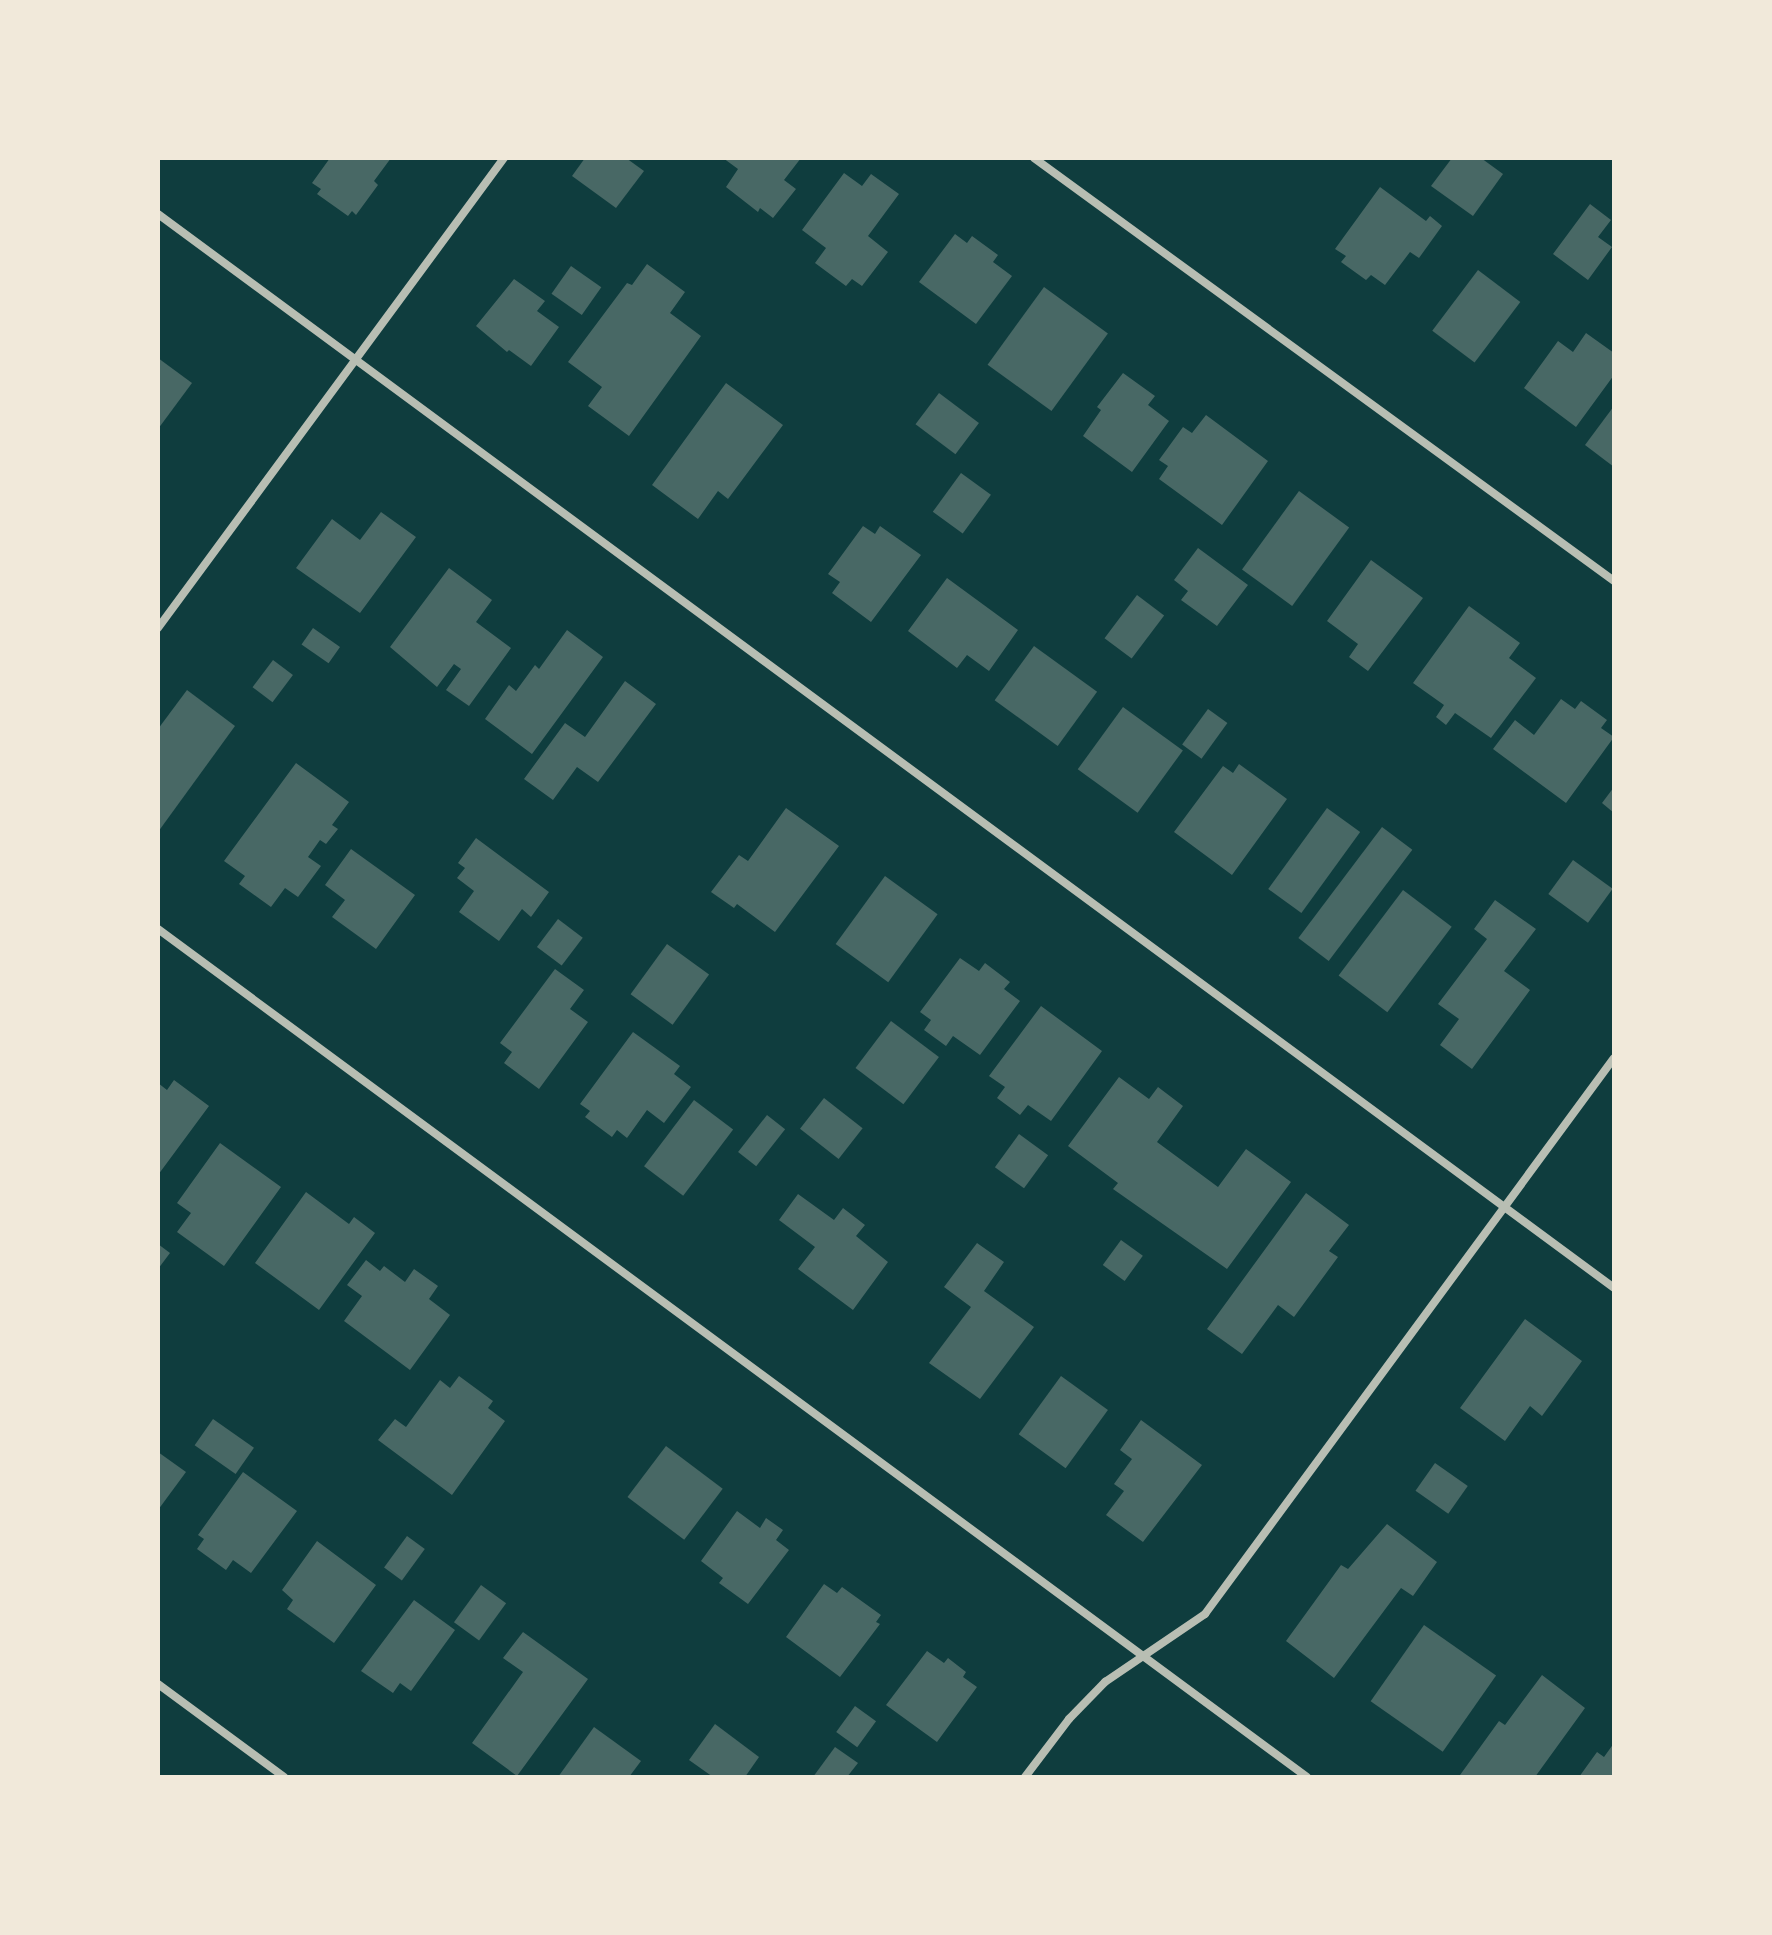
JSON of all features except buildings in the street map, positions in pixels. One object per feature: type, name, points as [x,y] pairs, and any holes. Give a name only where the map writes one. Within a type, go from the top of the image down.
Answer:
[{"type":"street","points":[[158,628],[504,158]]},
{"type":"street","points":[[1034,158],[1614,581]]},
{"type":"street","points":[[158,214],[1614,1288]]},
{"type":"street","points":[[158,929],[1307,1777]]},
{"type":"street","points":[[1025,1777],[1069,1719],[1105,1682],[1205,1614],[1614,1058]]},
{"type":"street","points":[[158,1684],[284,1777]]}]
